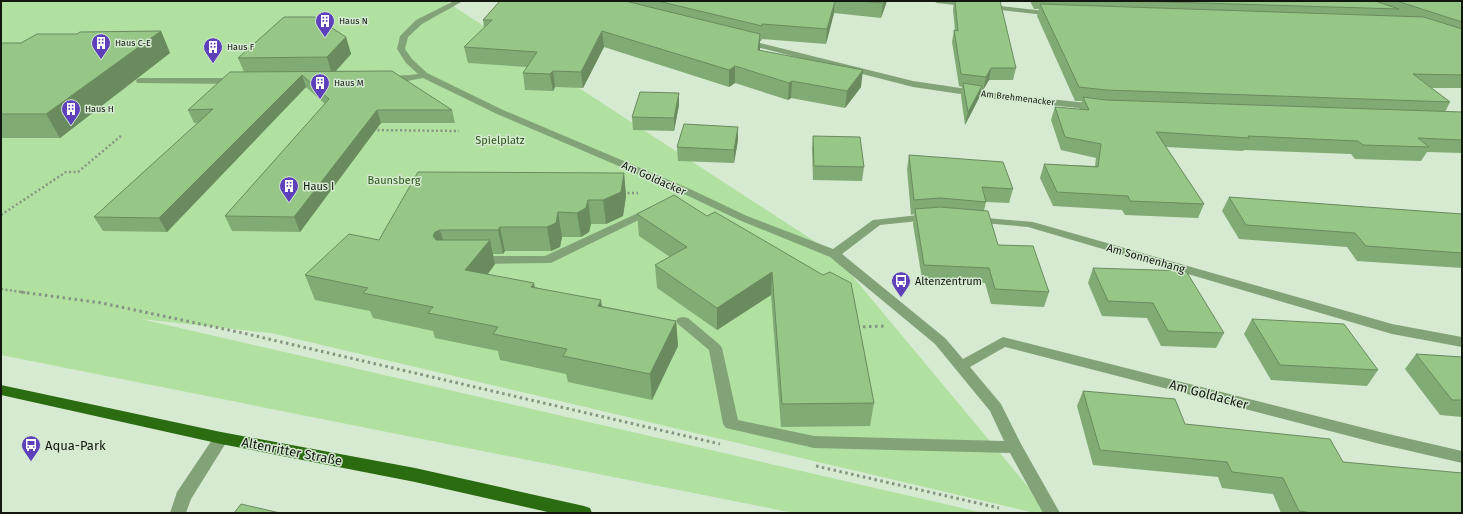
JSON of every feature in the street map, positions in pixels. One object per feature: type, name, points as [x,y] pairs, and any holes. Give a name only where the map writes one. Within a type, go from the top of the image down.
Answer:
[{"type":"main road","name":"Altenritter Straße","points":[[1,390],[221,438],[415,475],[584,513]]},
{"type":"street","name":"Am Goldacker","points":[[459,1],[419,22],[404,36],[402,49],[409,61],[424,75],[500,112],[686,192],[742,218],[834,254],[940,341],[996,408],[1015,447],[1052,513]]},
{"type":"street","points":[[937,1],[977,4],[1058,14]]},
{"type":"street","name":"Am Brehmenacker","points":[[737,39],[913,84],[1001,97],[1110,108]]},
{"type":"street","points":[[378,79],[402,79],[424,75]]},
{"type":"street","points":[[140,81],[248,80]]},
{"type":"street","points":[[674,199],[686,192]]},
{"type":"street","points":[[470,260],[547,260],[660,206]]},
{"type":"street","points":[[834,254],[877,222],[937,217]]},
{"type":"street","name":"Am Sonnenhang","points":[[960,218],[1029,224],[1392,329],[1462,342]]},
{"type":"street","points":[[683,321],[715,348],[730,424],[814,442],[1015,447]]},
{"type":"street","name":"Am Goldacker","points":[[961,366],[1002,342],[1380,438],[1462,457]]},
{"type":"street","points":[[178,513],[183,497],[221,438]]},
{"type":"path","points":[[368,130],[459,131]]},
{"type":"path","points":[[1,215],[66,172],[78,172],[122,135]]},
{"type":"path","points":[[619,193],[634,193],[674,199]]},
{"type":"path","points":[[1,289],[102,303],[246,334],[728,446]]},
{"type":"path","points":[[813,465],[999,508]]},
{"type":"green space","name":"Baunsberg","points":[[1,1],[449,1],[447,2],[834,254],[1050,513],[1035,513],[271,333],[141,319],[984,513],[794,513],[1,355]]},
{"type":"building","points":[[500,1],[625,1],[760,34],[758,50],[863,70],[847,91],[792,81],[789,83],[735,66],[729,70],[602,31],[581,72],[553,71],[550,74],[523,73],[537,52],[464,47],[492,20],[483,20]]},
{"type":"building","points":[[658,1],[835,1],[827,29],[762,24],[762,26]]},
{"type":"building","points":[[860,1],[884,1],[883,3]]},
{"type":"building","points":[[955,1],[1000,1],[1016,68],[991,68],[986,77],[961,74],[954,30],[958,31]]},
{"type":"building","points":[[1134,1],[1375,1],[1399,9]]},
{"type":"building","points":[[1397,1],[1462,1],[1462,22]]},
{"type":"building","points":[[1040,4],[1424,17],[1462,29],[1462,75],[1413,74],[1450,102],[1106,90],[1079,87]]},
{"type":"building","points":[[284,17],[315,17],[346,37],[327,57],[238,58]]},
{"type":"building","points":[[161,31],[46,114],[1,114],[1,43],[21,43],[37,34]]},
{"type":"building","points":[[392,71],[452,110],[377,110],[294,217],[225,216],[329,99],[302,75],[159,218],[94,217],[213,109],[188,110],[230,72]]},
{"type":"building","points":[[963,83],[982,86],[968,112]]},
{"type":"building","points":[[640,92],[679,93],[674,118],[632,117]]},
{"type":"building","points":[[1083,97],[1106,100],[1462,112],[1462,140],[1418,138],[1429,147],[1363,145],[1358,141],[1248,136],[1249,138],[1156,132],[1204,204],[1130,201],[1128,196],[1057,192],[1044,164],[1098,167],[1101,144],[1065,137],[1055,107],[1089,110]]},
{"type":"building","points":[[684,124],[738,127],[734,150],[677,147]]},
{"type":"building","points":[[813,136],[860,137],[864,167],[814,166]]},
{"type":"building","points":[[909,155],[1003,162],[1013,189],[982,187],[986,202],[940,198],[914,200]]},
{"type":"building","points":[[418,172],[624,173],[621,192],[603,200],[588,200],[586,208],[577,213],[558,212],[556,223],[547,227],[500,227],[498,230],[440,230],[435,232],[433,236],[436,240],[490,240],[465,270],[534,283],[531,287],[601,300],[598,306],[676,321],[650,374],[563,356],[567,349],[493,334],[498,327],[428,313],[433,307],[363,293],[368,288],[305,275],[349,234],[379,240]]},
{"type":"building","points":[[674,195],[707,216],[715,212],[823,275],[830,272],[851,283],[874,403],[782,404],[772,272],[717,308],[655,265],[687,247],[637,214]]},
{"type":"building","points":[[1229,197],[1462,214],[1462,253],[1366,246],[1355,233],[1246,225]]},
{"type":"building","points":[[940,207],[988,211],[998,245],[1033,246],[1049,292],[995,289],[989,268],[924,265],[915,209]]},
{"type":"building","points":[[1093,268],[1186,271],[1224,333],[1168,331],[1153,303],[1108,301]]},
{"type":"building","points":[[1252,319],[1344,324],[1378,370],[1280,365]]},
{"type":"building","points":[[1416,354],[1462,357],[1462,400],[1452,400]]},
{"type":"building","points":[[1083,391],[1175,399],[1185,424],[1330,439],[1343,462],[1462,473],[1462,513],[1312,513],[1299,511],[1283,478],[1232,472],[1227,462],[1100,450]]},
{"type":"building","points":[[241,504],[280,513],[234,513]]},
{"type":"place","name":"Haus N","points":[[325,38]]},
{"type":"place","name":"Haus C-E","points":[[101,60]]},
{"type":"place","name":"Haus F","points":[[213,64]]},
{"type":"place","name":"Haus M","points":[[320,100]]},
{"type":"place","name":"Haus H","points":[[71,126]]},
{"type":"place","name":"Haus I","points":[[289,203]]},
{"type":"place","name":"Altenzentrum","points":[[901,298]]},
{"type":"place","name":"Aqua-Park","points":[[31,462]]},
{"type":"park label","name":"Spielplatz","points":[[500,140]]}]
